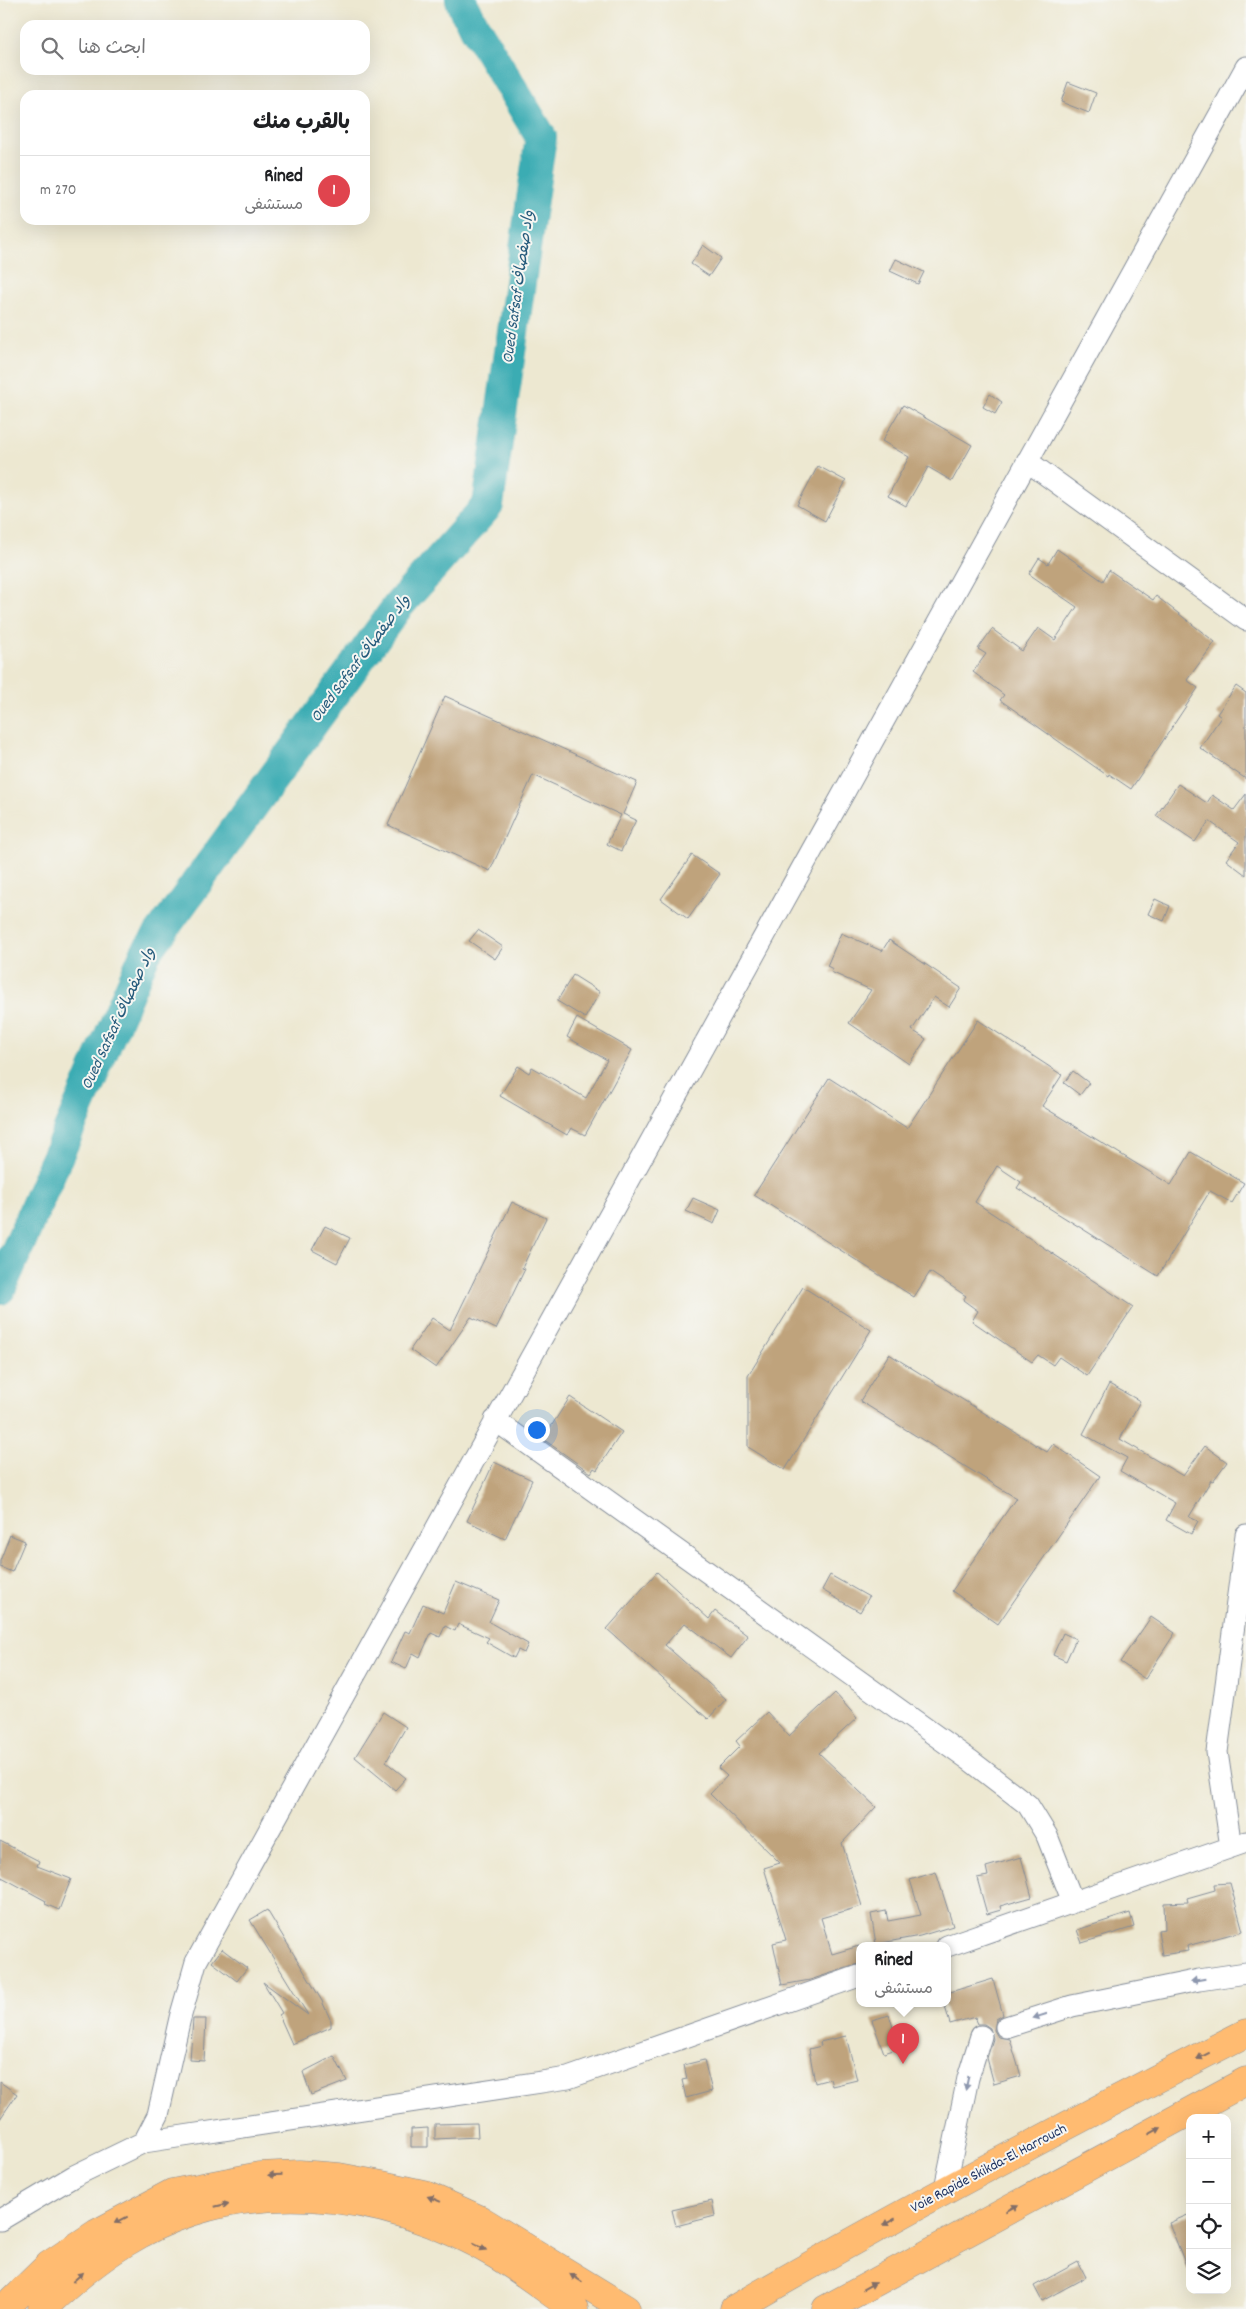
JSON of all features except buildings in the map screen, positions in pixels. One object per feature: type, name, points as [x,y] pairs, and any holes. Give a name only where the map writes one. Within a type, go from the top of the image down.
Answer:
[{"type":"highway","name":"Voie Rapide Skikda-El Harrouch","points":[[734,2309],[1126,2094],[1246,2034]]},
{"type":"highway","points":[[826,2309],[1246,2081]]},
{"type":"highway","points":[[4,2309],[49,2265],[97,2233],[172,2193],[259,2176],[299,2174],[339,2176],[422,2194],[481,2220],[622,2306]]},
{"type":"highway","points":[[42,2309],[91,2266],[126,2242],[164,2223],[203,2209],[244,2200],[286,2196],[328,2197],[369,2204],[409,2215],[496,2255],[574,2309]]},
{"type":"street","points":[[144,2142],[158,2115],[180,2018],[196,1962],[1246,67]]},
{"type":"street","points":[[1027,461],[1246,620]]},
{"type":"street","points":[[495,1420],[971,1761],[1028,1805],[1047,1836],[1074,1902]]},
{"type":"street","points":[[951,1945],[1238,1844],[1217,1752],[1246,1535]]},
{"type":"street","points":[[1006,2027],[1072,2006],[1170,1985],[1246,1973]]},
{"type":"street","points":[[0,2220],[74,2176],[144,2142],[568,2078],[856,1977]]},
{"type":"street","points":[[944,2193],[968,2078],[981,2036]]},
{"type":"waterway","name":"Oued Safsaf واد صفصاف","points":[[0,1289],[145,954],[398,606],[488,505],[541,137],[464,9],[461,0]]},
{"type":"place","name":"Rined","points":[[903,2064]]}]
